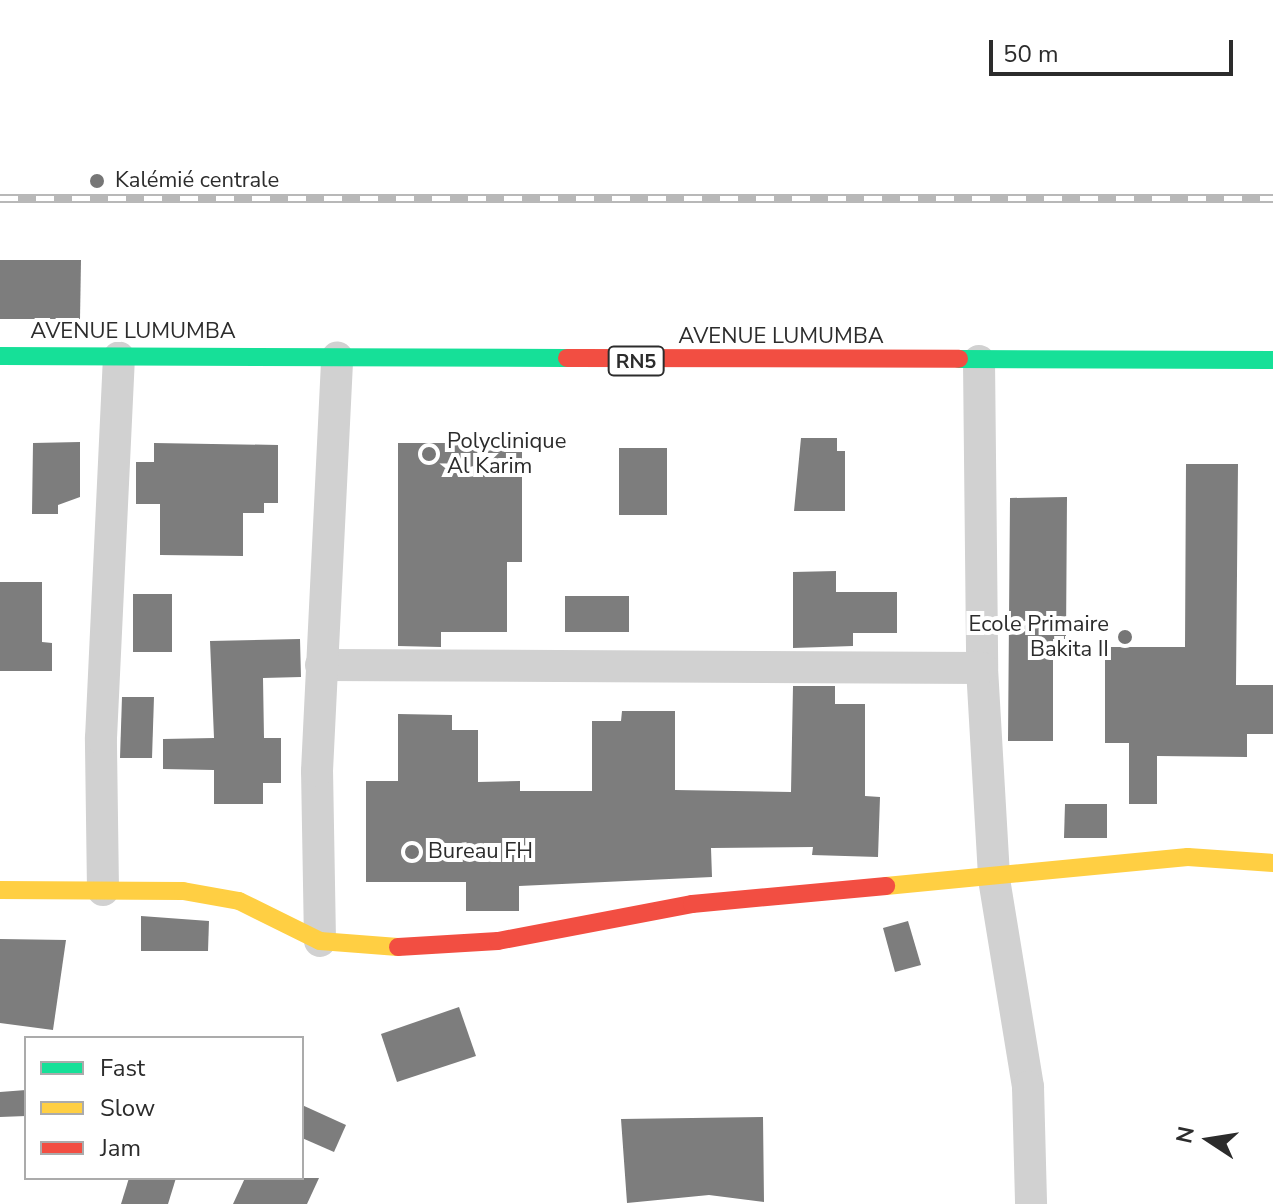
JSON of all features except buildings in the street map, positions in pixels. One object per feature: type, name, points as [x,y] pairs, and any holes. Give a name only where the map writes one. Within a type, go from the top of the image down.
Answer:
[{"type":"main road","name":"AVENUE LUMUMBA","points":[[0,356],[1273,360]]},
{"type":"main road","points":[[0,890],[103,890],[239,901],[320,941],[361,949],[498,941],[692,904],[994,879],[1188,857],[1273,863]]},
{"type":"street","points":[[103,890],[101,738],[119,357]]},
{"type":"street","points":[[320,941],[321,665],[337,357]]},
{"type":"street","points":[[979,361],[982,668],[994,879],[1028,1087],[1031,1204]]},
{"type":"street","points":[[321,665],[982,668]]},
{"type":"railway","points":[[0,198],[1273,198]]},
{"type":"traffic: fast","points":[[0,356],[567,358]]},
{"type":"traffic: fast","points":[[959,359],[1273,360]]},
{"type":"traffic: slow","points":[[886,886],[1188,857],[1273,863]]},
{"type":"traffic: slow","points":[[0,890],[183,891],[239,901],[320,941],[398,947]]},
{"type":"traffic: jam","points":[[567,358],[959,359]]},
{"type":"traffic: jam","points":[[398,947],[498,941],[692,904],[886,886]]},
{"type":"place","name":"Kalémié centrale","points":[[97,181]]},
{"type":"place","name":"Polyclinique Al Karim","points":[[429,454]]},
{"type":"place","name":"Ecole Primaire Bakita II","points":[[1125,637]]},
{"type":"place","name":"Bureau FH","points":[[412,852]]}]
